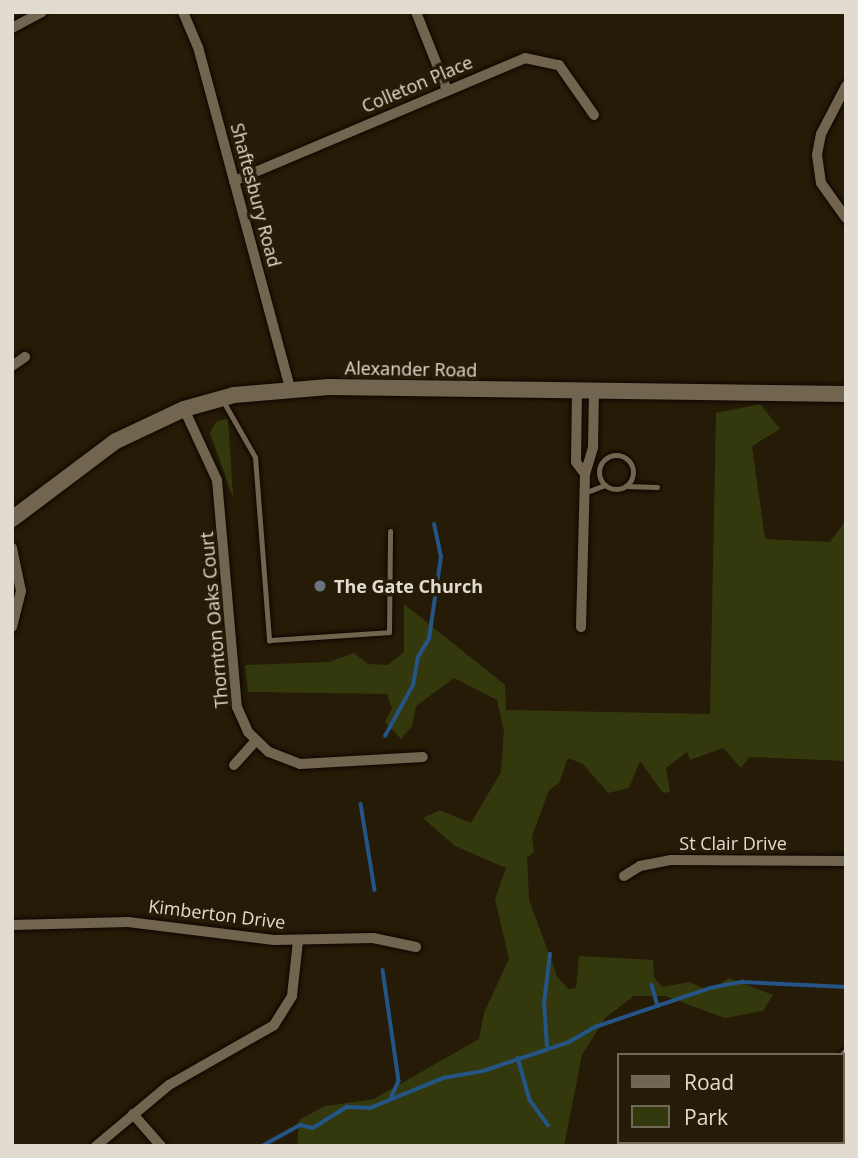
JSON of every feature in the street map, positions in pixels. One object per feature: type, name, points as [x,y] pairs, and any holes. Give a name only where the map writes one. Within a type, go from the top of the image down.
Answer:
[{"type":"street","points":[[12,28],[42,12]]},
{"type":"street","name":"Shaftesbury Road","points":[[183,12],[198,47],[290,388]]},
{"type":"street","points":[[416,12],[447,90]]},
{"type":"street","name":"Colleton Place","points":[[234,181],[511,63],[537,57],[568,73],[594,115]]},
{"type":"street","points":[[846,86],[821,134],[817,155],[827,196],[846,218]]},
{"type":"street","points":[[12,366],[25,356]]},
{"type":"street","name":"Alexander Road","points":[[12,519],[116,441],[184,409],[221,398],[290,388],[846,394]]},
{"type":"street","points":[[577,391],[576,462],[585,474]]},
{"type":"street","points":[[581,627],[585,474],[593,438],[594,391]]},
{"type":"street","name":"Thornton Oaks Court","points":[[184,409],[217,480],[237,707],[256,742]]},
{"type":"street","points":[[12,548],[21,591],[12,628]]},
{"type":"street","points":[[234,765],[256,742],[300,764],[423,757]]},
{"type":"street","name":"St Clair Drive","points":[[624,876],[640,866],[671,860],[846,861]]},
{"type":"street","name":"Kimberton Drive","points":[[12,925],[128,922],[298,941],[373,938],[416,947]]},
{"type":"street","points":[[96,1146],[169,1085],[274,1025],[292,996],[298,941]]},
{"type":"street","points":[[133,1114],[161,1146]]},
{"type":"lane","points":[[221,398],[255,457],[269,640],[389,632],[390,531]]},
{"type":"lane","points":[[577,437],[593,438]]},
{"type":"lane","points":[[605,485],[601,465],[619,456],[633,471],[626,486]]},
{"type":"lane","points":[[584,493],[605,485],[657,487]]},
{"type":"green space","points":[[760,404],[780,429],[752,446],[765,539],[830,542],[846,520],[846,761],[749,757],[741,768],[723,748],[690,760],[687,752],[666,768],[670,792],[663,793],[640,761],[629,788],[608,793],[583,764],[568,758],[559,783],[549,790],[532,836],[534,851],[527,858],[529,900],[557,976],[568,989],[576,988],[579,956],[653,960],[654,977],[662,987],[690,982],[709,991],[729,978],[773,995],[763,1011],[725,1018],[665,996],[634,996],[605,1018],[582,1055],[564,1146],[297,1146],[299,1120],[325,1106],[374,1099],[479,1039],[484,1013],[509,959],[495,899],[506,868],[455,846],[423,818],[440,810],[471,823],[501,772],[504,731],[497,700],[454,678],[416,706],[412,726],[401,739],[385,722],[392,708],[387,694],[248,692],[245,665],[329,662],[354,653],[368,664],[388,665],[404,652],[404,604],[505,685],[506,710],[710,714],[716,413]]},
{"type":"green space","points":[[228,418],[233,498],[210,433],[216,422]]},
{"type":"waterway","points":[[385,736],[413,685],[418,657],[429,639],[441,557],[434,525]]},
{"type":"waterway","points":[[361,804],[375,890]]},
{"type":"waterway","points":[[547,1046],[544,1003],[550,954]]},
{"type":"waterway","points":[[383,970],[399,1081],[392,1097]]},
{"type":"waterway","points":[[262,1146],[300,1125],[313,1128],[347,1107],[370,1108],[443,1078],[483,1071],[569,1042],[595,1027],[710,988],[742,982],[846,987]]},
{"type":"waterway","points":[[652,985],[658,1006]]},
{"type":"waterway","points":[[518,1058],[530,1100],[548,1125]]},
{"type":"place","name":"The Gate Church","points":[[320,586]]}]
